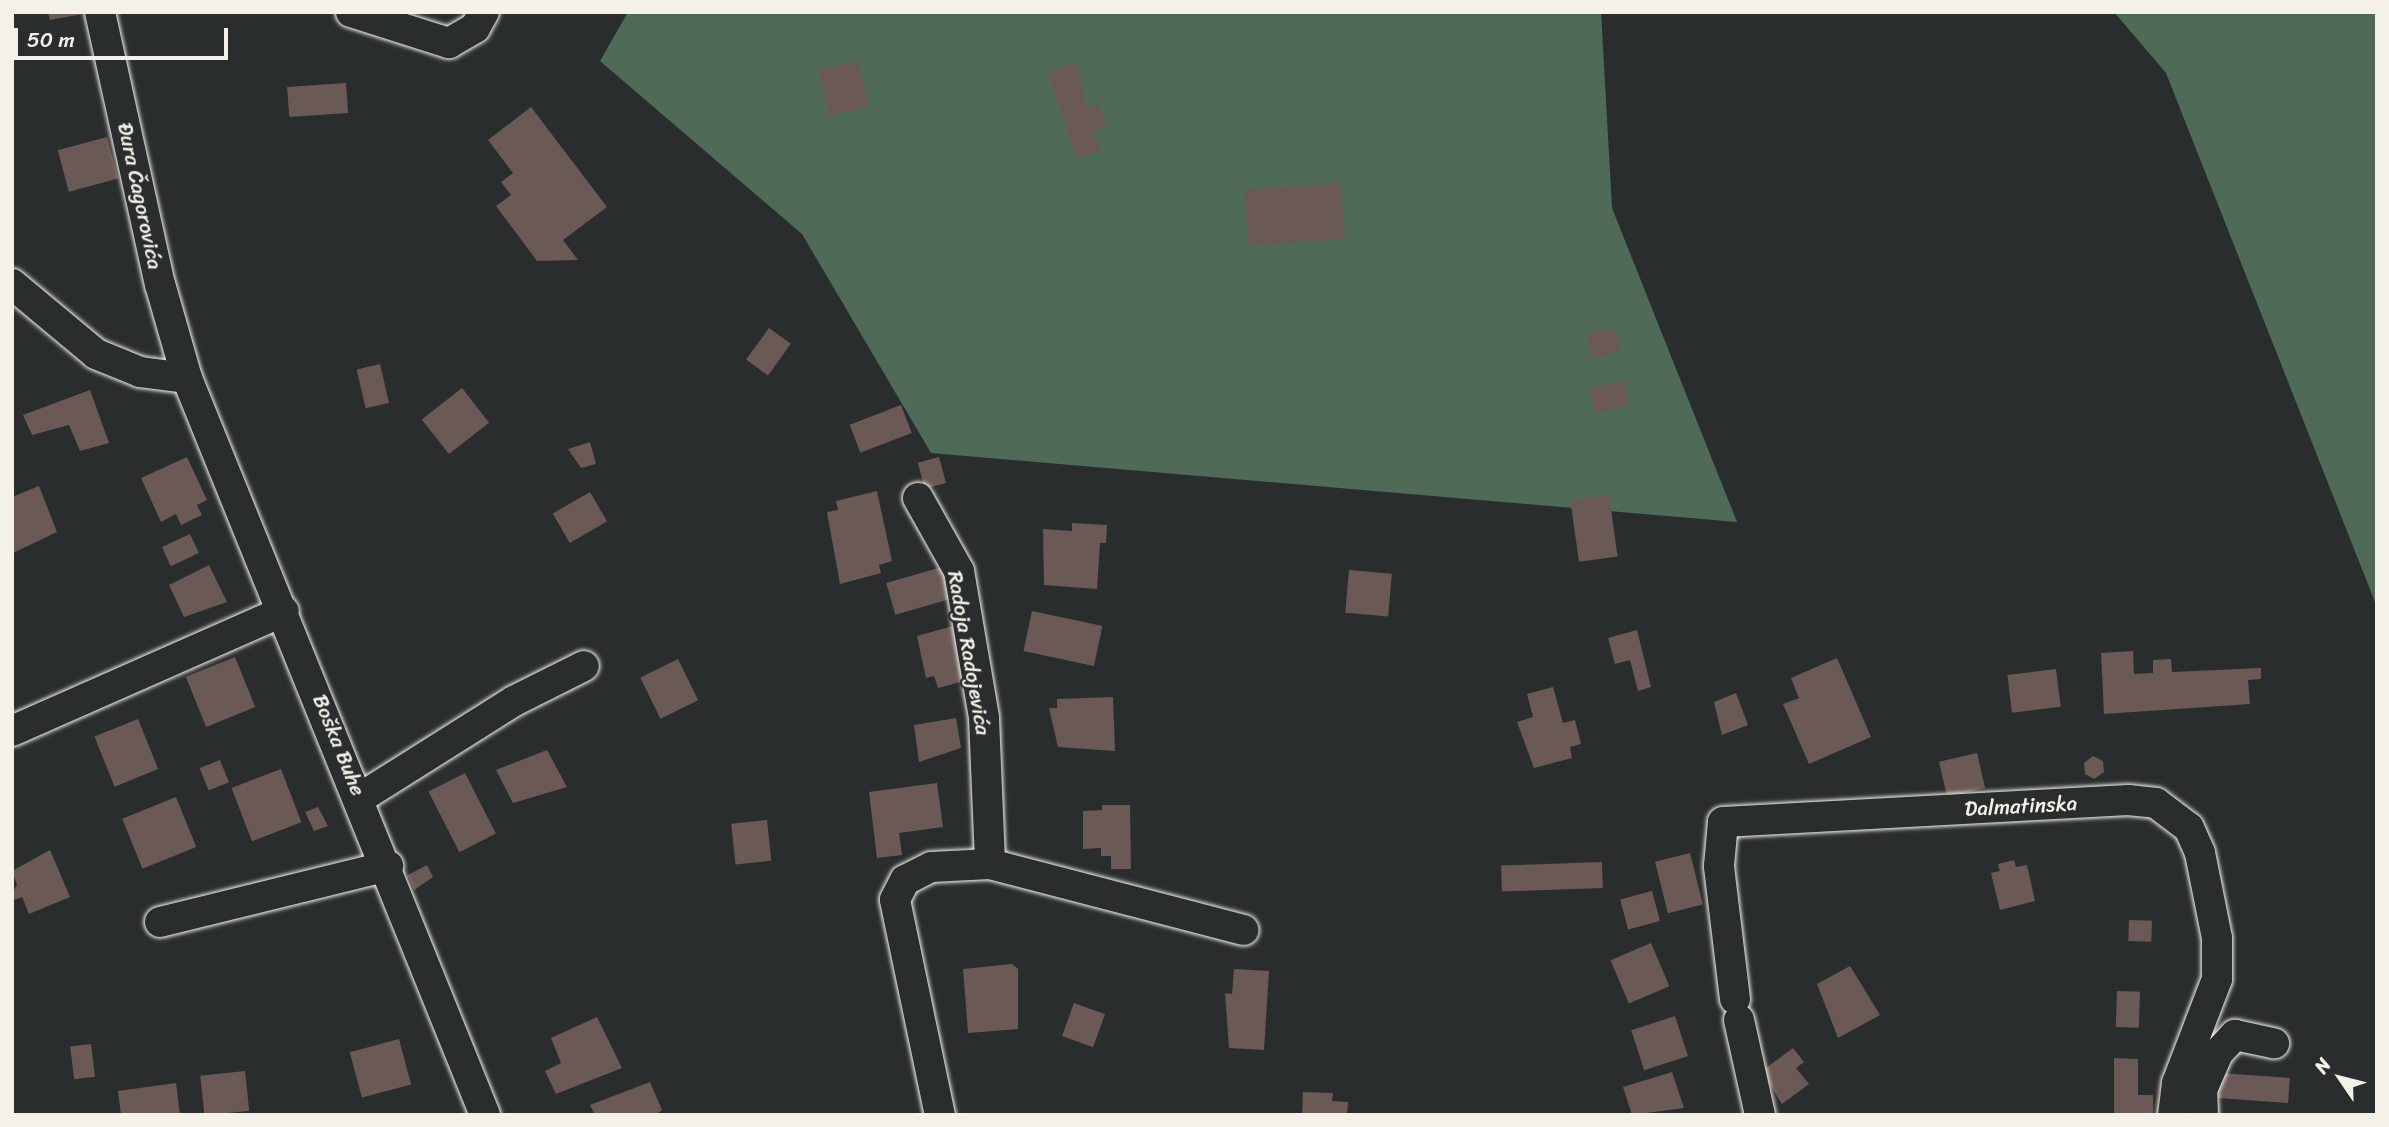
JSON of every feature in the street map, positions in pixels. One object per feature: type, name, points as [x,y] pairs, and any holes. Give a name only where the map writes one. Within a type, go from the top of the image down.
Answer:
[{"type":"street","name":"Đura Čagorovića","points":[[100,12],[160,284],[187,378]]},
{"type":"street","points":[[351,12],[449,43],[475,28],[484,12]]},
{"type":"street","points":[[12,284],[96,354],[141,372],[187,378]]},
{"type":"street","name":"Boška Buhe","points":[[187,378],[388,866],[485,1115]]},
{"type":"street","name":"Radoja Radojevića","points":[[918,498],[959,571],[984,718],[990,864]]},
{"type":"street","points":[[12,731],[284,611]]},
{"type":"street","points":[[360,798],[514,701],[584,666]]},
{"type":"street","name":"Dalmatinska","points":[[1760,1115],[1737,1009],[1719,866],[1723,822],[2128,800],[2156,803],[2189,828],[2200,853],[2217,938],[2217,979],[2176,1083],[2173,1115]]},
{"type":"street","points":[[940,1115],[895,900],[905,880],[931,867],[990,864],[1244,930]]},
{"type":"street","points":[[160,922],[388,866]]},
{"type":"street","points":[[2203,1115],[2202,1090],[2218,1053],[2235,1035],[2274,1043]]},
{"type":"green space","points":[[628,12],[1601,12],[1612,208],[1737,522],[931,453],[802,234],[600,61]]},
{"type":"green space","points":[[2114,12],[2377,12],[2377,607],[2166,73]]},
{"type":"building","points":[[48,12],[83,12],[83,14],[50,20]]},
{"type":"building","points":[[858,61],[869,107],[829,116],[818,70]]},
{"type":"building","points":[[1076,62],[1087,108],[1099,104],[1106,126],[1095,131],[1101,150],[1077,159],[1047,72]]},
{"type":"building","points":[[346,83],[348,113],[289,117],[287,87]]},
{"type":"building","points":[[531,107],[607,207],[563,240],[578,260],[537,261],[496,206],[511,195],[501,182],[513,173],[488,140]]},
{"type":"building","points":[[107,137],[118,179],[69,192],[58,150]]},
{"type":"building","points":[[1341,183],[1345,239],[1248,246],[1244,190]]},
{"type":"building","points":[[769,328],[791,344],[768,375],[746,360]]},
{"type":"building","points":[[1615,328],[1620,351],[1592,358],[1587,334]]},
{"type":"building","points":[[380,364],[389,403],[366,408],[357,369]]},
{"type":"building","points":[[1624,381],[1629,406],[1594,412],[1590,388]]},
{"type":"building","points":[[462,388],[489,423],[449,454],[422,419]]},
{"type":"building","points":[[90,390],[109,443],[80,451],[69,425],[32,435],[23,415]]},
{"type":"building","points":[[901,405],[912,433],[860,453],[850,425]]},
{"type":"building","points":[[590,442],[596,464],[581,468],[568,449]]},
{"type":"building","points":[[187,457],[207,500],[197,505],[202,515],[181,525],[176,514],[161,522],[141,478]]},
{"type":"building","points":[[939,457],[946,483],[925,489],[918,463]]},
{"type":"building","points":[[39,486],[57,532],[13,553],[12,497]]},
{"type":"building","points":[[877,491],[892,561],[879,565],[881,573],[840,584],[827,512],[838,510],[836,501]]},
{"type":"building","points":[[590,492],[607,521],[570,543],[553,514]]},
{"type":"building","points":[[1609,495],[1618,556],[1579,562],[1570,500]]},
{"type":"building","points":[[1072,523],[1107,525],[1106,543],[1100,543],[1097,589],[1044,585],[1043,529],[1072,531]]},
{"type":"building","points":[[190,534],[199,553],[171,566],[162,547]]},
{"type":"building","points":[[209,565],[227,602],[184,617],[169,585]]},
{"type":"building","points":[[942,567],[951,599],[895,615],[886,583]]},
{"type":"building","points":[[1349,570],[1392,574],[1388,617],[1345,613]]},
{"type":"building","points":[[1032,611],[1102,626],[1094,666],[1023,651]]},
{"type":"building","points":[[953,626],[968,680],[938,688],[934,676],[926,678],[917,636]]},
{"type":"building","points":[[1637,630],[1651,687],[1638,691],[1630,660],[1615,664],[1608,638]]},
{"type":"building","points":[[2133,651],[2134,674],[2153,673],[2153,660],[2171,659],[2172,672],[2261,668],[2261,679],[2248,680],[2250,704],[2104,714],[2101,653]]},
{"type":"building","points":[[235,657],[255,707],[206,727],[186,677]]},
{"type":"building","points":[[1837,658],[1871,737],[1809,764],[1783,704],[1799,698],[1791,678]]},
{"type":"building","points":[[678,659],[698,700],[660,719],[640,677]]},
{"type":"building","points":[[2056,669],[2061,707],[2012,713],[2007,675]]},
{"type":"building","points":[[1553,687],[1563,723],[1575,720],[1581,744],[1570,747],[1572,758],[1534,768],[1517,722],[1533,717],[1527,694]]},
{"type":"building","points":[[1736,693],[1748,725],[1722,735],[1714,702]]},
{"type":"building","points":[[1113,697],[1115,751],[1058,747],[1049,708],[1057,708],[1057,699]]},
{"type":"building","points":[[956,718],[961,748],[919,762],[914,725]]},
{"type":"building","points":[[138,719],[158,769],[115,787],[94,737]]},
{"type":"building","points":[[547,750],[567,787],[513,803],[496,770]]},
{"type":"building","points":[[1977,753],[1985,788],[1947,797],[1939,762]]},
{"type":"building","points":[[2093,756],[2103,761],[2104,772],[2094,779],[2085,774],[2084,763]]},
{"type":"building","points":[[220,760],[229,782],[209,790],[200,768]]},
{"type":"building","points":[[281,769],[301,822],[252,841],[232,788]]},
{"type":"building","points":[[465,773],[496,834],[459,852],[428,792]]},
{"type":"building","points":[[937,783],[943,827],[899,833],[902,855],[877,858],[869,792]]},
{"type":"building","points":[[176,797],[196,847],[142,869],[122,819]]},
{"type":"building","points":[[1102,805],[1130,805],[1131,869],[1111,869],[1111,856],[1101,856],[1101,848],[1083,849],[1083,811],[1102,810]]},
{"type":"building","points":[[318,807],[328,826],[314,831],[305,812]]},
{"type":"building","points":[[767,820],[771,861],[735,865],[731,824]]},
{"type":"building","points":[[50,850],[70,897],[29,914],[22,897],[15,900],[12,893],[17,885],[12,871]]},
{"type":"building","points":[[1690,853],[1703,904],[1668,913],[1655,862]]},
{"type":"building","points":[[2014,860],[2016,867],[2027,865],[2035,901],[2000,910],[1991,873],[2000,871],[1998,864]]},
{"type":"building","points":[[1602,862],[1603,888],[1502,892],[1501,866]]},
{"type":"building","points":[[427,865],[433,877],[414,890],[408,875]]},
{"type":"building","points":[[1652,891],[1660,921],[1628,929],[1620,900]]},
{"type":"building","points":[[2129,920],[2152,921],[2151,942],[2128,941]]},
{"type":"building","points":[[1651,943],[1669,986],[1629,1003],[1610,960]]},
{"type":"building","points":[[1012,964],[1018,969],[1018,1029],[968,1033],[963,969]]},
{"type":"building","points":[[1850,966],[1880,1015],[1838,1038],[1817,984]]},
{"type":"building","points":[[1234,969],[1269,971],[1264,1050],[1229,1048],[1225,993],[1232,994]]},
{"type":"building","points":[[2117,991],[2140,992],[2139,1028],[2116,1027]]},
{"type":"building","points":[[1074,1003],[1105,1014],[1093,1047],[1062,1036]]},
{"type":"building","points":[[1675,1016],[1688,1056],[1644,1070],[1631,1030]]},
{"type":"building","points":[[597,1017],[622,1068],[556,1094],[545,1071],[561,1063],[551,1038]]},
{"type":"building","points":[[399,1039],[411,1084],[362,1098],[350,1052]]},
{"type":"building","points":[[91,1044],[95,1077],[74,1079],[70,1047]]},
{"type":"building","points":[[1793,1048],[1804,1062],[1796,1068],[1809,1084],[1782,1104],[1762,1071]]},
{"type":"building","points":[[2114,1058],[2138,1059],[2138,1095],[2153,1095],[2153,1115],[2114,1115]]},
{"type":"building","points":[[245,1071],[249,1111],[204,1115],[200,1076]]},
{"type":"building","points":[[1672,1072],[1684,1108],[1632,1115],[1623,1087]]},
{"type":"building","points":[[2219,1073],[2290,1078],[2288,1103],[2217,1098]]},
{"type":"building","points":[[650,1082],[662,1110],[656,1115],[595,1115],[590,1105]]},
{"type":"building","points":[[176,1083],[180,1115],[121,1115],[118,1091]]},
{"type":"building","points":[[1303,1092],[1333,1093],[1332,1101],[1348,1102],[1347,1115],[1302,1115]]}]
